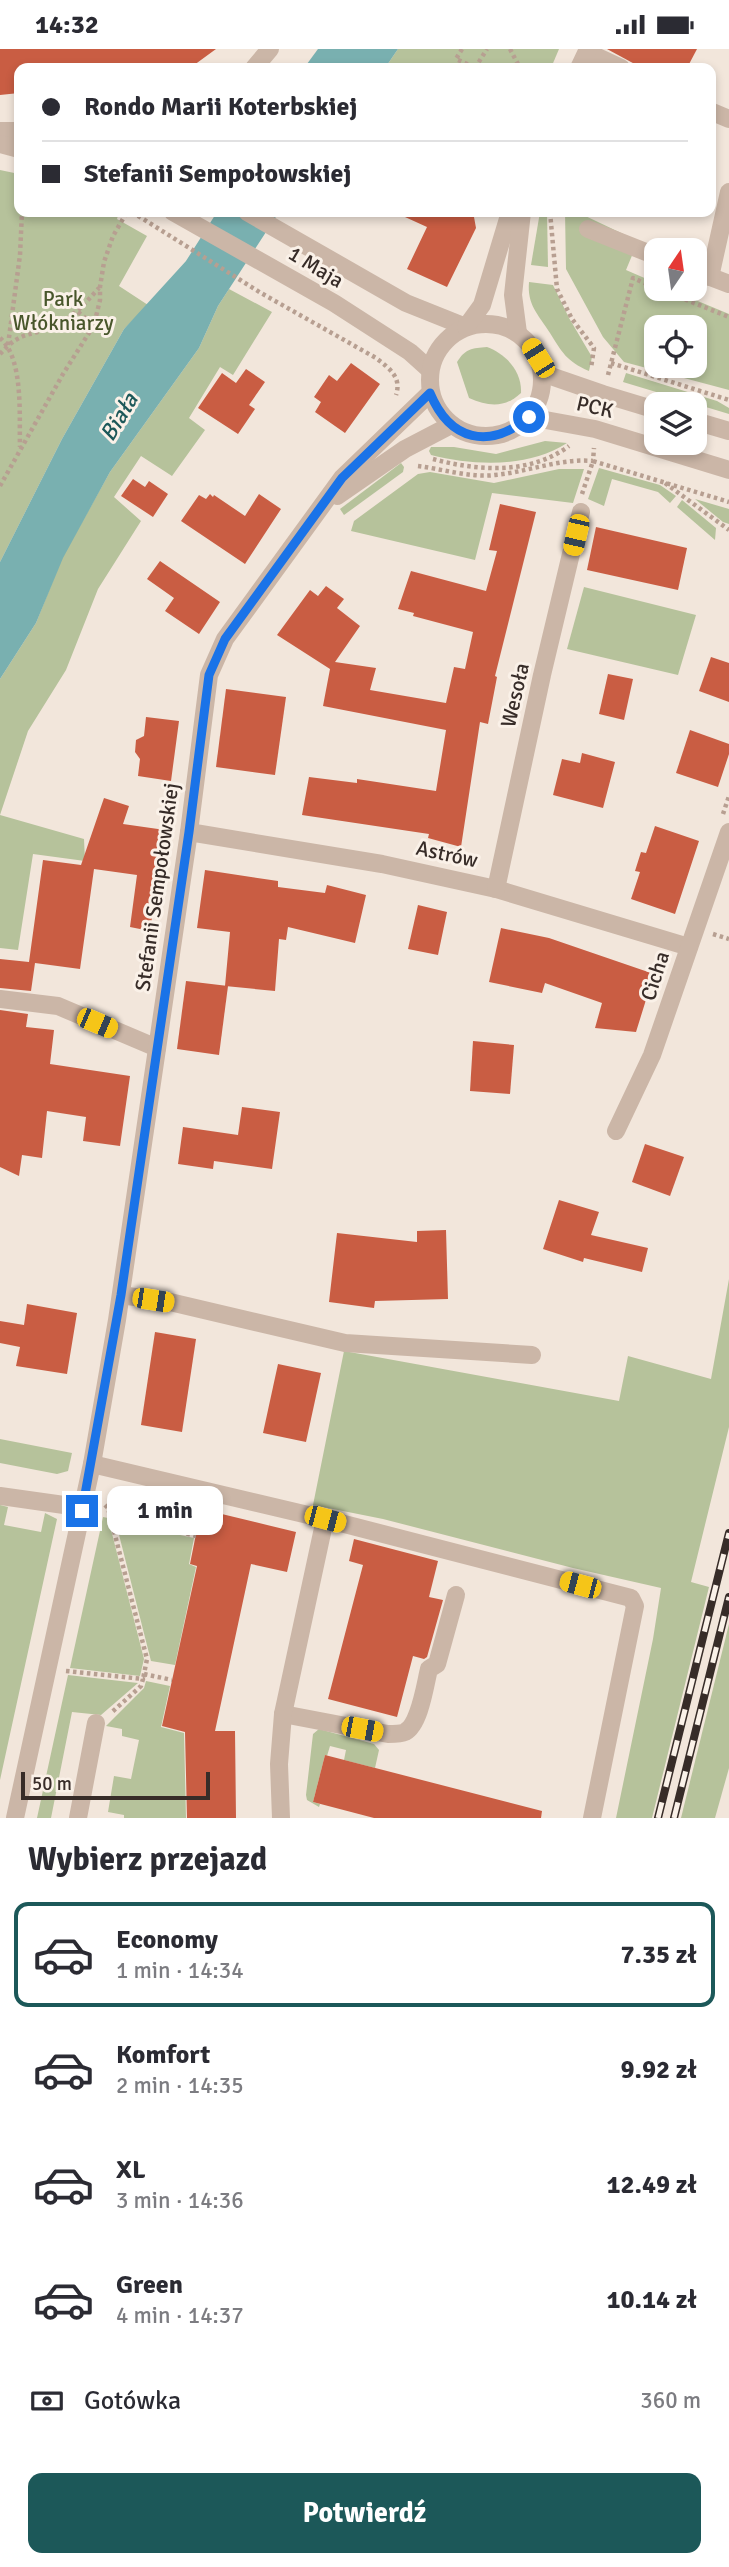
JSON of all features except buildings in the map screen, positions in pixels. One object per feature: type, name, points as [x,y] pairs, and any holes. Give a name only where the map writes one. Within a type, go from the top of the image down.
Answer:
[{"type":"street","points":[[258,63],[270,49]]},
{"type":"street","points":[[585,56],[606,63]]},
{"type":"street","points":[[707,259],[729,192]]},
{"type":"street","name":"1 Maja","points":[[182,217],[279,271],[410,352],[430,370]]},
{"type":"street","name":"1 Maja","points":[[256,217],[406,303],[466,327]]},
{"type":"street","points":[[466,327],[482,305],[508,217]]},
{"type":"street","points":[[517,333],[513,295],[521,217]]},
{"type":"street","points":[[588,229],[644,251]]},
{"type":"street","points":[[707,276],[729,284]]},
{"type":"street","points":[[480,324],[499,325],[517,333],[529,344],[538,358],[542,373],[541,396],[529,417],[513,431],[492,437],[470,435],[451,425],[438,411],[430,393],[430,370],[439,349],[454,333],[480,324]]},
{"type":"street","name":"PCK","points":[[542,373],[644,406]]},
{"type":"street","name":"Stefanii Sempołowskiej","points":[[15,1818],[92,1464],[121,1295],[189,832],[209,675],[225,639],[313,516],[360,459],[430,393]]},
{"type":"street","name":"PCK","points":[[529,417],[595,429],[729,470]]},
{"type":"street","name":"Stefanii Sempołowskiej","points":[[313,516],[377,467],[451,425]]},
{"type":"street","points":[[707,425],[729,431]]},
{"type":"street","name":"Wesoła","points":[[496,888],[581,512]]},
{"type":"street","name":"Astrów","points":[[189,832],[382,864],[496,888],[689,947]]},
{"type":"street","name":"Cicha","points":[[616,1131],[652,1055],[729,832]]},
{"type":"street","points":[[0,999],[58,1006],[157,1048]]},
{"type":"street","points":[[121,1295],[170,1302],[345,1343],[532,1355]]},
{"type":"street","points":[[92,1464],[325,1519],[631,1598],[635,1606],[592,1818]]},
{"type":"street","points":[[0,1496],[64,1505],[82,1511]]},
{"type":"street","points":[[281,1818],[279,1764],[283,1714],[325,1519]]},
{"type":"street","points":[[283,1714],[388,1734],[404,1733],[413,1725],[418,1715],[429,1669],[437,1664],[456,1595]]},
{"type":"street","points":[[78,1818],[96,1723]]},
{"type":"path","points":[[462,49],[456,59],[464,63]]},
{"type":"path","points":[[8,345],[20,255],[22,217]]},
{"type":"path","points":[[0,486],[94,325],[104,262],[113,236],[126,217]]},
{"type":"path","points":[[137,217],[261,293],[376,358],[393,371],[399,386],[394,401]]},
{"type":"path","points":[[603,394],[633,278],[644,283]]},
{"type":"path","points":[[0,355],[20,336],[55,326],[78,312],[100,287]]},
{"type":"path","points":[[689,301],[729,317]]},
{"type":"path","points":[[78,312],[94,325]]},
{"type":"path","points":[[0,338],[8,345],[16,365],[21,450]]},
{"type":"path","points":[[611,363],[729,400]]},
{"type":"path","points":[[581,512],[580,500],[593,461],[595,429]]},
{"type":"path","points":[[407,473],[417,465],[492,476],[551,466],[573,459],[593,461],[729,502]]},
{"type":"path","points":[[662,481],[729,530]]},
{"type":"path","points":[[96,1723],[141,1686],[147,1659],[105,1506],[106,1490],[118,1487],[121,1473]]},
{"type":"path","points":[[100,1517],[105,1506]]},
{"type":"path","points":[[105,1506],[168,1523],[172,1530],[195,1536]]},
{"type":"path","points":[[62,1684],[68,1658]]},
{"type":"path","points":[[65,1671],[172,1680]]},
{"type":"green space","points":[[398,49],[559,49],[553,63],[388,63]]},
{"type":"green space","name":"Park Włókniarzy","points":[[0,170],[14,173],[14,217],[118,217],[147,236],[119,286],[148,305],[124,329],[62,439],[0,562]]},
{"type":"green space","points":[[539,217],[547,217],[548,267],[531,265]]},
{"type":"green space","points":[[565,217],[588,217],[638,241],[626,270],[644,278],[644,301],[698,301],[729,314],[729,390],[684,378],[707,378],[707,315],[644,315],[644,367],[624,362],[603,337],[566,269]]},
{"type":"green space","points":[[529,282],[553,285],[592,357],[589,371],[570,360],[558,346],[532,303]]},
{"type":"green space","points":[[229,289],[272,312],[233,375],[220,367],[189,418],[205,430],[172,476],[141,456],[114,497],[141,521],[98,589],[66,670],[28,731],[0,815],[0,679],[36,623],[62,558],[110,472],[199,348],[218,306]]},
{"type":"green space","points":[[487,347],[512,364],[521,385],[521,393],[503,404],[483,403],[469,398],[457,362],[469,350]]},
{"type":"green space","points":[[626,373],[688,392],[656,392],[623,382]]},
{"type":"green space","points":[[707,398],[729,408],[729,414],[707,407]]},
{"type":"green space","points":[[545,441],[567,443],[535,457],[501,463],[448,459],[431,455],[429,451],[431,447],[454,447],[496,454]]},
{"type":"green space","points":[[401,463],[403,472],[344,515],[340,509]]},
{"type":"green space","points":[[599,468],[660,485],[676,496],[670,503],[658,492],[612,479],[604,506],[588,499]]},
{"type":"green space","points":[[559,469],[584,469],[573,503],[492,493],[475,560],[351,531],[354,521],[418,474],[430,472],[494,483]]},
{"type":"green space","points":[[695,499],[729,509],[729,524],[723,522]]},
{"type":"green space","points":[[682,500],[716,528],[715,540],[677,507]]},
{"type":"green space","points":[[584,587],[696,615],[678,675],[567,649]]},
{"type":"green space","points":[[0,815],[84,839],[85,861],[33,854],[18,950],[0,948]]},
{"type":"green space","points":[[729,1279],[729,1427],[691,1582],[709,1587],[652,1818],[616,1818],[661,1588],[383,1519],[313,1505],[344,1351],[619,1401],[628,1356],[711,1379]]},
{"type":"green space","points":[[0,1439],[72,1453],[68,1471],[57,1474],[0,1463]]},
{"type":"green space","points":[[0,1505],[8,1507],[4,1525],[41,1532],[45,1513],[57,1519],[0,1780]]},
{"type":"green space","points":[[114,1515],[165,1527],[171,1533],[194,1538],[189,1564],[196,1567],[175,1665],[151,1661]]},
{"type":"green space","points":[[103,1517],[108,1518],[144,1659],[140,1676],[70,1668]]},
{"type":"green space","points":[[729,1624],[729,1768],[715,1818],[681,1818]]},
{"type":"green space","points":[[68,1675],[138,1683],[101,1715],[72,1712],[51,1818],[37,1818]]},
{"type":"green space","points":[[146,1681],[170,1686],[161,1727],[184,1733],[186,1818],[124,1818],[124,1815],[108,1812],[114,1776],[131,1779],[139,1740],[122,1736],[122,1729],[106,1726],[144,1688]]},
{"type":"green space","points":[[319,1729],[374,1744],[379,1750],[375,1768],[344,1760],[346,1750],[330,1746],[327,1756],[325,1755],[313,1802],[320,1804],[319,1807],[307,1800],[306,1795],[313,1734]]},
{"type":"water","points":[[318,49],[398,49],[388,63],[308,63]]},
{"type":"water","name":"Biała","points":[[214,217],[276,217],[218,306],[199,348],[110,472],[63,558],[36,623],[0,679],[0,562],[62,439],[124,329],[186,261]]},
{"type":"railway","points":[[658,1818],[729,1533]]},
{"type":"railway","points":[[674,1818],[729,1597]]},
{"type":"route","points":[[82,1511],[121,1295],[189,832],[209,675],[215,659],[225,639],[342,478],[430,393],[438,411],[451,425],[470,435],[492,437],[513,431],[529,417]]}]
